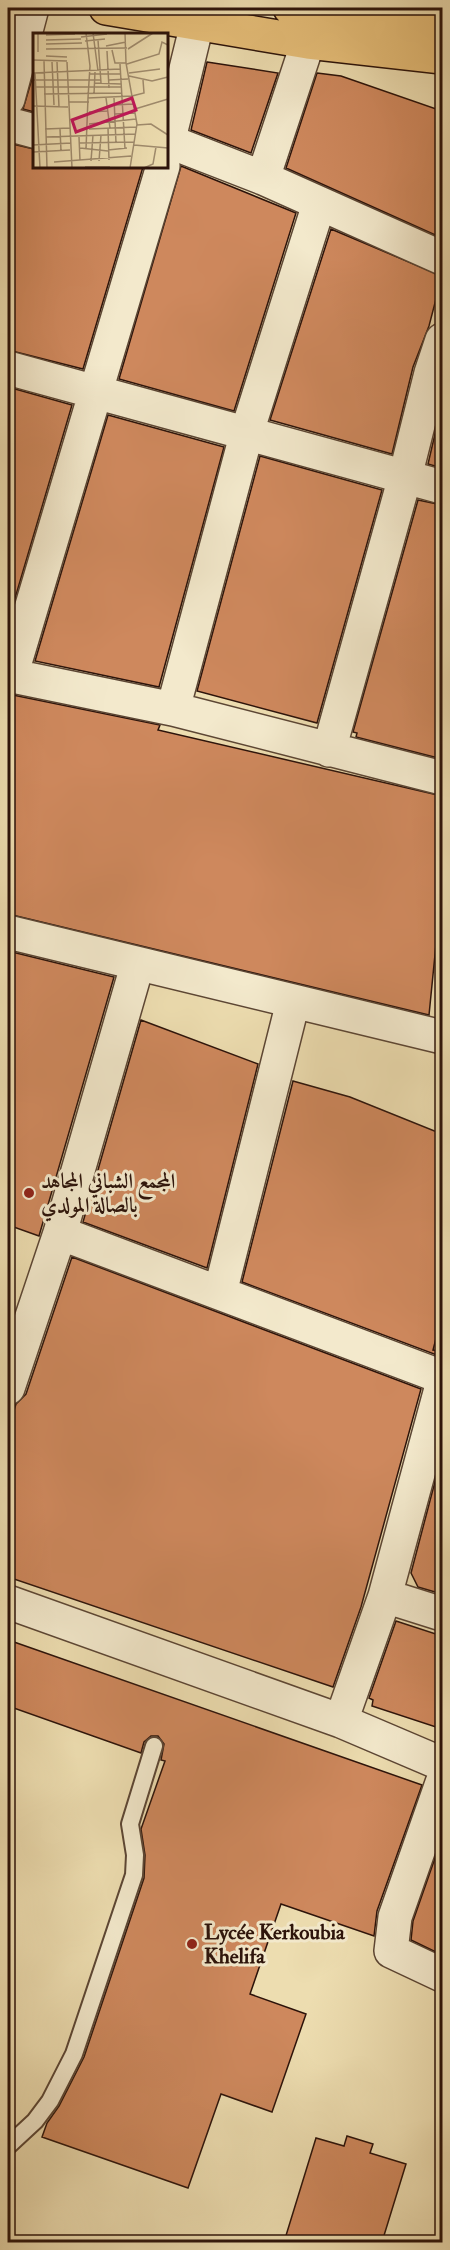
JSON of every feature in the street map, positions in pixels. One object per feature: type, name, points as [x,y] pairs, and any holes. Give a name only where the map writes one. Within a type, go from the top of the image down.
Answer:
[{"type":"main road","points":[[106,8],[308,42],[442,57]]},
{"type":"main road","points":[[290,8],[386,15],[442,28]]},
{"type":"street","points":[[8,99],[32,8]]},
{"type":"street","points":[[168,144],[196,24]]},
{"type":"street","points":[[262,178],[308,42]]},
{"type":"street","points":[[8,124],[33,131]]},
{"type":"street","points":[[168,154],[262,178],[442,258]]},
{"type":"street","points":[[162,168],[98,393],[9,676],[173,709],[442,778]]},
{"type":"street","points":[[173,709],[247,432],[319,204]]},
{"type":"street","points":[[328,750],[405,477],[437,375],[442,340]]},
{"type":"street","points":[[8,368],[442,487]]},
{"type":"street","points":[[8,932],[137,966],[442,1037]]},
{"type":"street","points":[[8,1388],[60,1233],[137,966]]},
{"type":"street","points":[[220,1293],[293,1002]]},
{"type":"street","points":[[60,1233],[442,1377]]},
{"type":"street","points":[[341,1721],[385,1596],[442,1385]]},
{"type":"street","points":[[385,1596],[442,1614]]},
{"type":"street","points":[[8,1602],[341,1721],[442,1764]]},
{"type":"street","points":[[442,1783],[395,1917],[391,1951],[442,1976]]},
{"type":"lane","points":[[8,2146],[35,2121],[50,2101],[74,2054],[134,1875],[135,1855],[130,1824],[154,1746]]},
{"type":"building","points":[[207,62],[278,73],[251,153],[191,130]]},
{"type":"building","points":[[317,73],[341,76],[442,111],[442,238],[286,168]]},
{"type":"building","points":[[33,75],[33,112],[23,109]]},
{"type":"building","points":[[8,143],[33,149],[33,168],[143,168],[83,369],[8,350]]},
{"type":"building","points":[[181,166],[296,213],[234,411],[119,379]]},
{"type":"building","points":[[331,229],[442,276],[429,326],[413,367],[392,454],[270,420]]},
{"type":"building","points":[[8,387],[72,405],[8,622]]},
{"type":"building","points":[[442,404],[442,468],[428,464]]},
{"type":"building","points":[[108,415],[224,447],[159,687],[35,661]]},
{"type":"building","points":[[260,456],[382,490],[317,723],[197,691]]},
{"type":"building","points":[[418,500],[442,505],[442,759],[356,737],[357,733],[353,732]]},
{"type":"building","points":[[8,694],[160,725],[158,730],[442,796],[442,884],[429,1015],[8,914]]},
{"type":"building","points":[[8,951],[114,977],[39,1236],[8,1225]]},
{"type":"building","points":[[141,1020],[258,1064],[207,1268],[83,1222]]},
{"type":"building","points":[[293,1081],[350,1097],[442,1134],[442,1315],[433,1350],[442,1351],[442,1357],[242,1282]]},
{"type":"building","points":[[72,1257],[421,1389],[361,1607],[333,1687],[8,1577],[8,1429],[16,1404],[26,1394]]},
{"type":"building","points":[[442,1455],[442,1594],[418,1587],[411,1573]]},
{"type":"building","points":[[396,1621],[442,1636],[442,1729],[372,1706],[373,1700],[369,1698]]},
{"type":"building","points":[[14,1642],[422,1785],[377,1911],[374,1936],[281,1904],[250,1994],[306,2014],[272,2112],[221,2094],[188,2188],[42,2137],[47,2123],[59,2106],[84,2057],[144,1878],[145,1855],[141,1829],[165,1761],[161,1760],[164,1744],[158,1736],[151,1736],[144,1742],[141,1753],[8,1706],[8,1660]]},
{"type":"building","points":[[442,1838],[442,1955],[411,1940],[413,1921]]},
{"type":"building","points":[[347,2136],[373,2144],[370,2153],[406,2164],[382,2242],[284,2242],[316,2138],[344,2146]]},
{"type":"place","name":"المجمع الشباني المجاهد بالصالة المولدي","points":[[29,1193]]},
{"type":"place","name":"Lycée Kerkoubia Khelifa","points":[[192,1944]]}]
